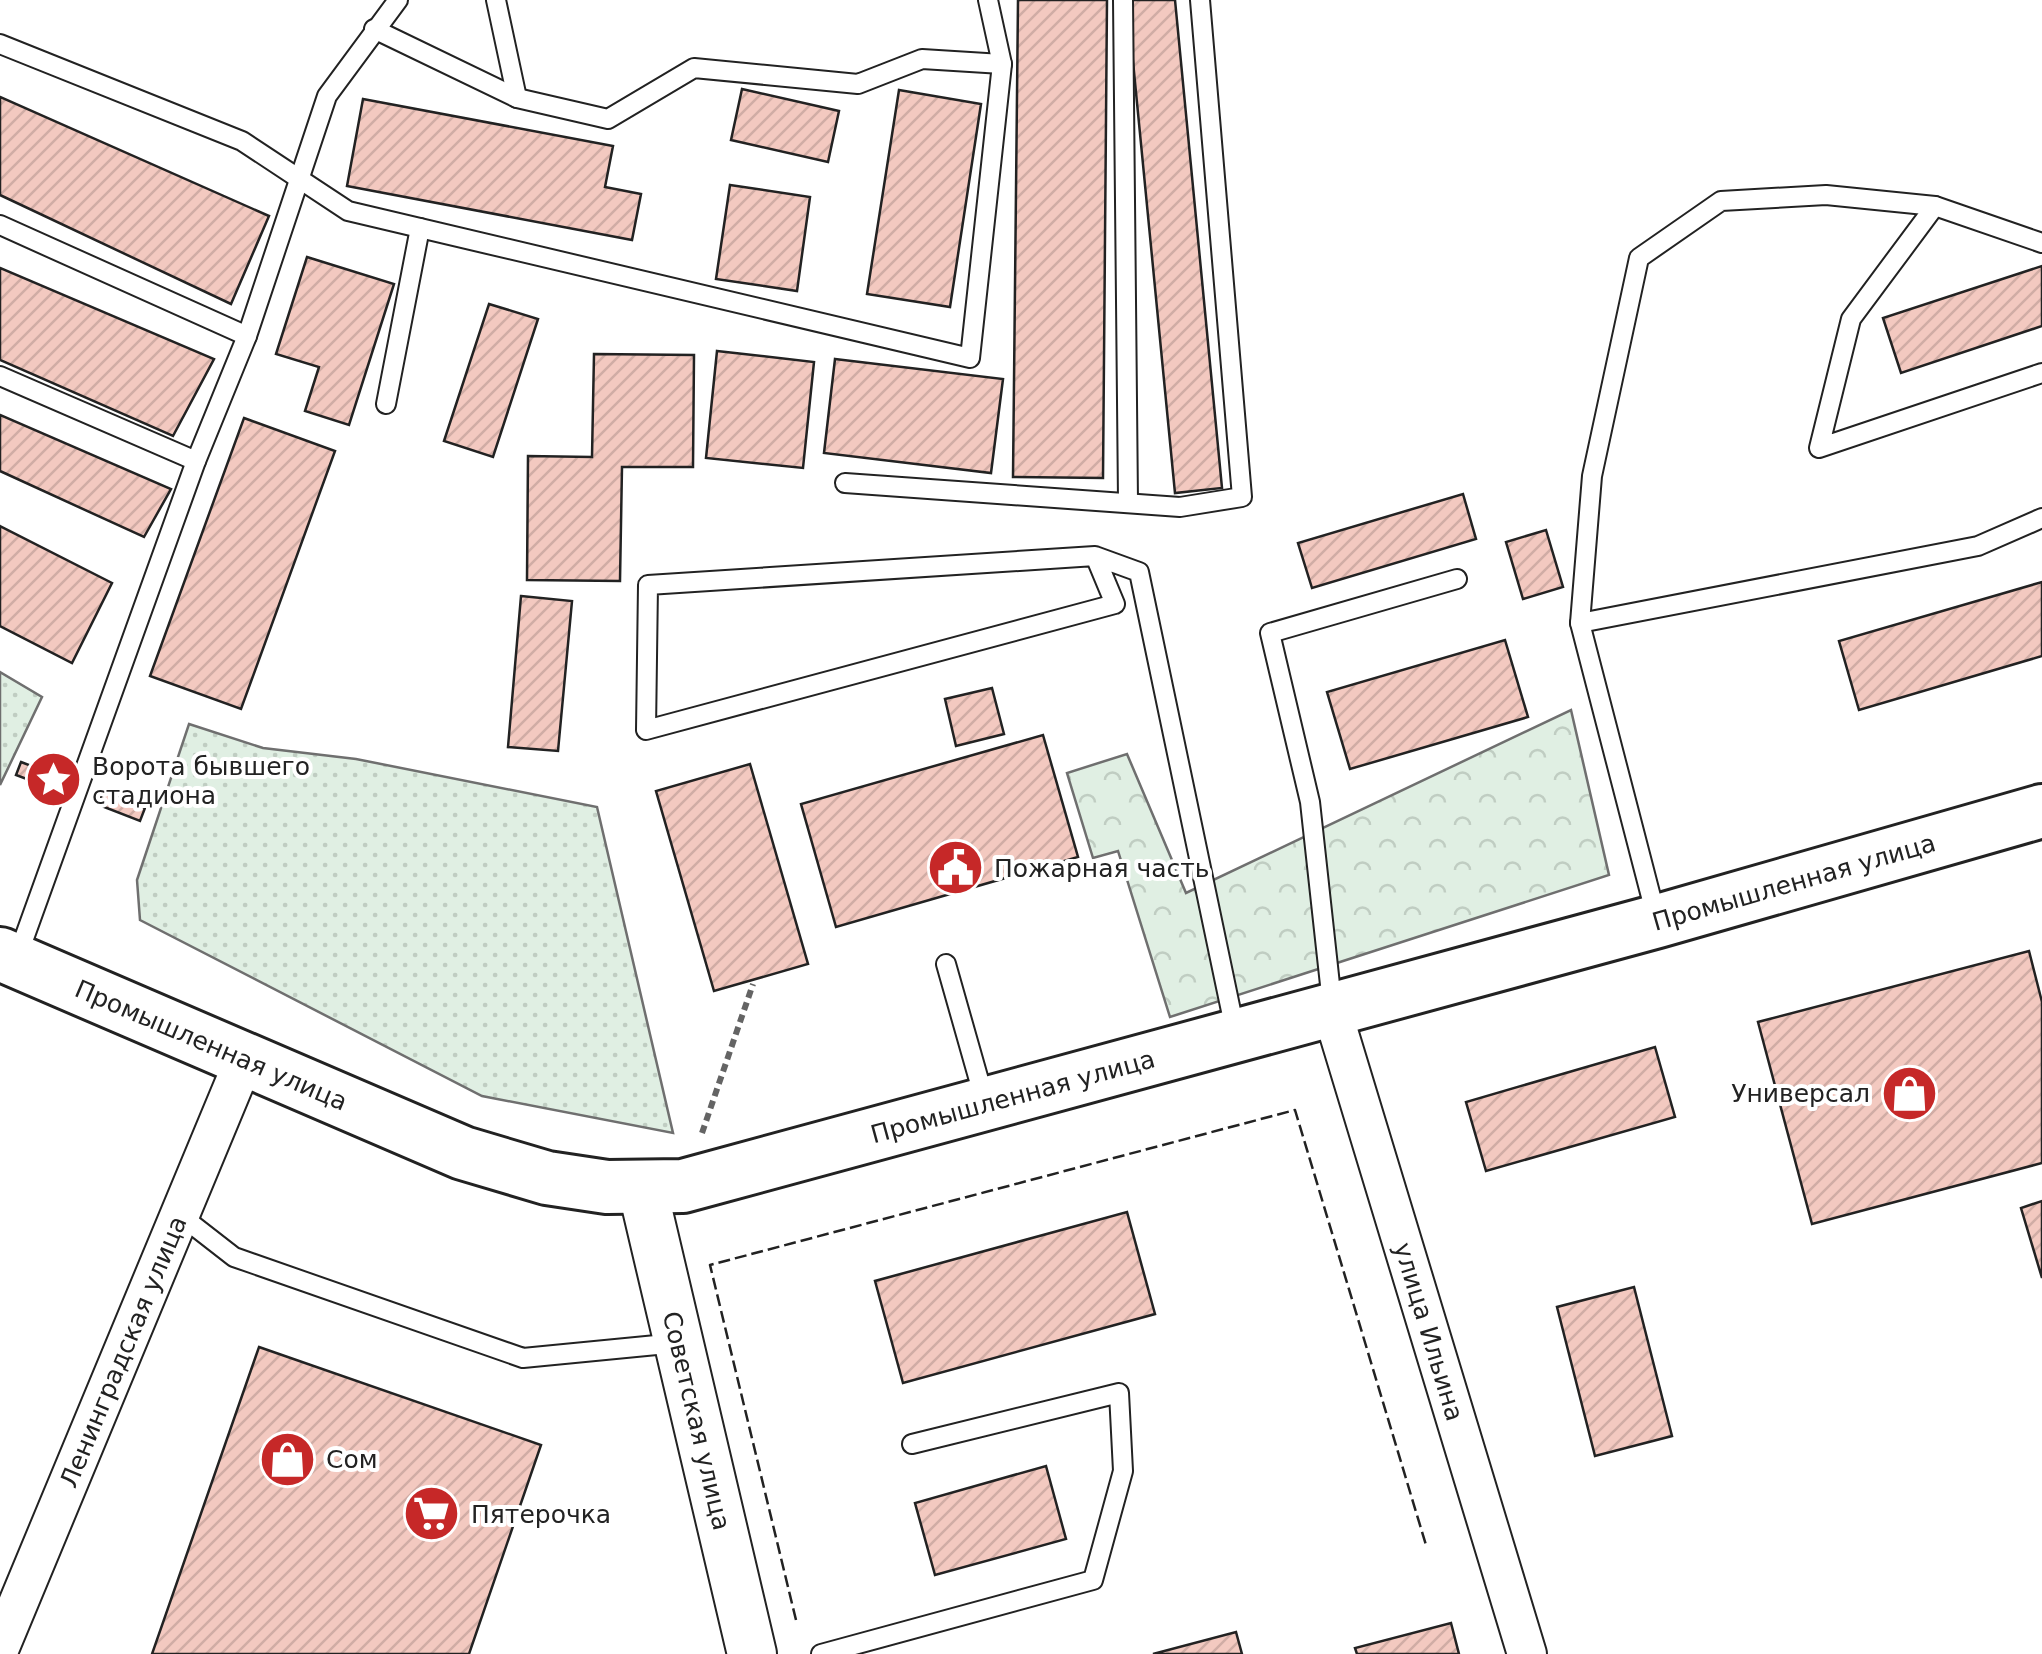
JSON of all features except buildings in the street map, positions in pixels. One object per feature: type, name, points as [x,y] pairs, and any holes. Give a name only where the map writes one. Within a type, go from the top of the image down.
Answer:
[{"type":"main road","name":"Промышленная улица","points":[[8,957],[463,1153],[546,1178],[607,1188],[662,1187],[986,1106],[2042,811]]},
{"type":"street","name":"улица Ильина","points":[[1332,1010],[1527,1654]]},
{"type":"street","name":"Ленинградская улица","points":[[0,1647],[245,1058]]},
{"type":"street","name":"Советская улица","points":[[662,1187],[680,1342],[752,1654]]},
{"type":"lane","points":[[8,957],[247,336],[327,96],[398,0]]},
{"type":"lane","points":[[496,0],[517,98]]},
{"type":"lane","points":[[0,44],[242,142],[348,212],[970,358],[1002,64],[988,0]]},
{"type":"lane","points":[[1123,0],[1128,501]]},
{"type":"lane","points":[[845,483],[1180,507],[1242,497],[1200,0]]},
{"type":"lane","points":[[374,29],[517,98],[608,119],[694,68],[858,84],[922,58],[1002,64]]},
{"type":"lane","points":[[1658,921],[1580,624],[1592,476],[1639,258],[1721,201],[1826,195],[1935,206],[2042,243]]},
{"type":"lane","points":[[1935,206],[1851,319],[1819,448],[2042,372]]},
{"type":"lane","points":[[0,225],[247,336]]},
{"type":"lane","points":[[386,404],[420,228]]},
{"type":"lane","points":[[0,376],[196,461]]},
{"type":"lane","points":[[1580,624],[1978,546],[2042,518]]},
{"type":"lane","points":[[1095,556],[1115,604],[646,730],[648,586],[1095,556],[1138,572],[1236,1037]]},
{"type":"lane","points":[[1332,1010],[1310,802],[1270,633],[1457,579]]},
{"type":"lane","points":[[946,964],[986,1106]]},
{"type":"lane","points":[[180,1215],[234,1256],[522,1358],[680,1342]]},
{"type":"lane","points":[[820,1654],[1093,1580],[1123,1471],[1119,1394],[912,1444]]},
{"type":"path","points":[[662,1187],[753,984]]},
{"type":"green space","points":[[0,672],[42,697],[0,785]]},
{"type":"green space","points":[[1571,710],[1609,875],[1170,1017],[1118,851],[1093,858],[1067,773],[1127,754],[1186,893]]},
{"type":"green space","points":[[189,724],[263,748],[356,759],[597,807],[673,1133],[482,1096],[140,920],[137,880]]},
{"type":"fence","points":[[796,1620],[710,1265],[1295,1110],[1426,1545]]},
{"type":"place","name":"Ворота бывшего стадиона","points":[[53,780]]},
{"type":"place","name":"Пожарная часть","points":[[955,868]]},
{"type":"place","name":"Универсал","points":[[1909,1093]]},
{"type":"place","name":"Сом","points":[[287,1459]]},
{"type":"place","name":"Пятерочка","points":[[432,1514]]}]
